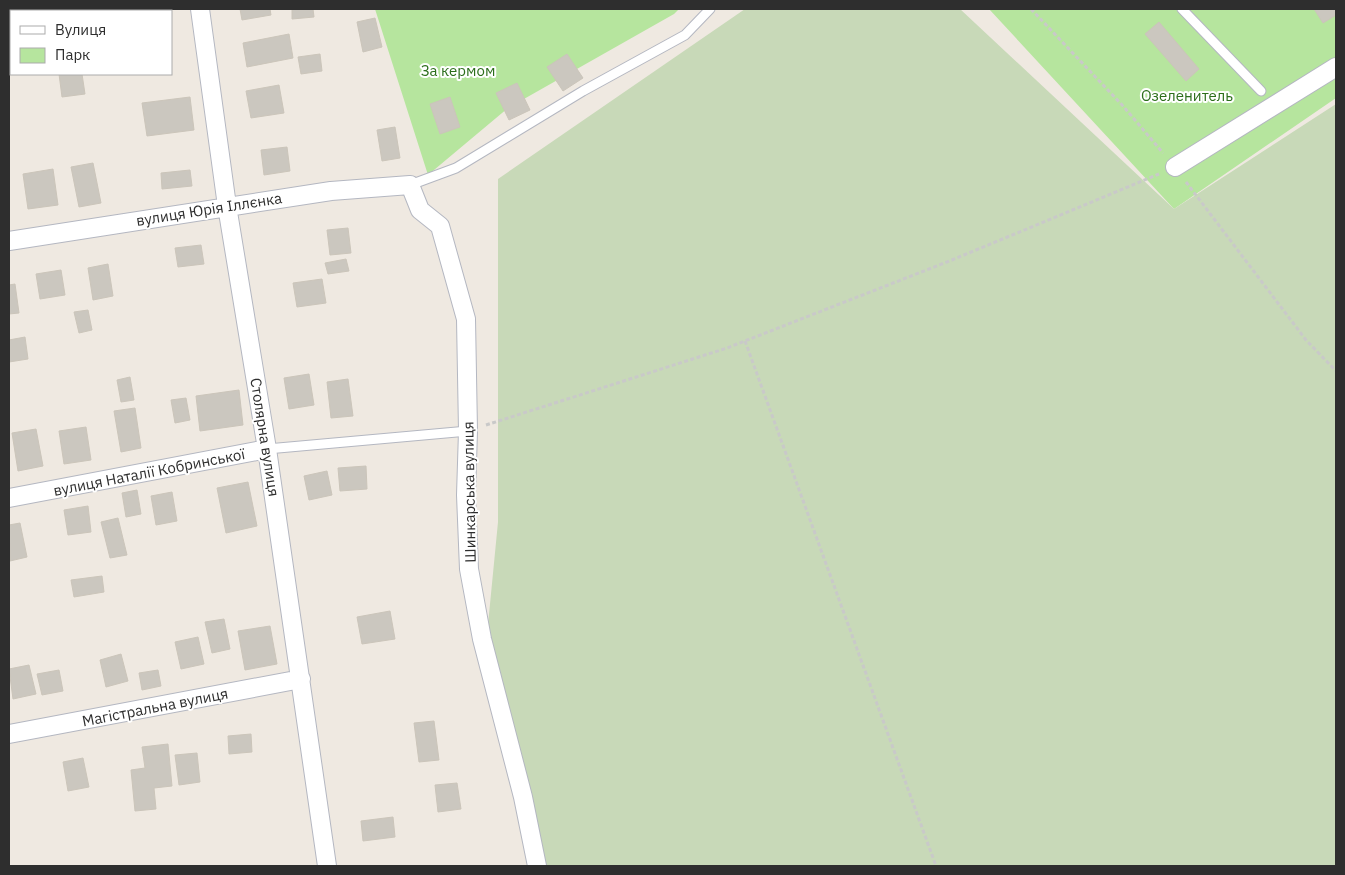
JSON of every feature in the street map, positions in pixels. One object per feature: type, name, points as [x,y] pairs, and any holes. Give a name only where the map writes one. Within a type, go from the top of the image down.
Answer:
[{"type":"street","name":"Столярна вулиця","points":[[200,9],[226,206],[267,449],[327,866]]},
{"type":"street","points":[[1175,167],[1336,67]]},
{"type":"street","name":"вулиця Юрія Іллєнка","points":[[9,241],[331,191],[410,185]]},
{"type":"street","name":"Шинкарська вулиця","points":[[410,185],[420,210],[440,226],[466,319],[468,431],[466,495],[469,569],[482,639],[523,797],[537,866]]},
{"type":"street","name":"вулиця Наталії Кобринської","points":[[9,498],[267,449]]},
{"type":"street","name":"Магістральна вулиця","points":[[9,734],[301,679]]},
{"type":"lane","points":[[410,185],[456,168],[583,91],[685,35],[710,9]]},
{"type":"lane","points":[[1182,9],[1261,91]]},
{"type":"lane","name":"вулиця Наталії Кобринської","points":[[267,449],[468,431]]},
{"type":"path","points":[[1031,9],[1123,106],[1175,167],[1306,340],[1336,371]]},
{"type":"path","points":[[468,431],[745,341],[961,256],[1175,167]]},
{"type":"path","points":[[745,341],[936,866]]},
{"type":"green space","name":"За кермом","points":[[375,9],[679,9],[674,14],[508,108],[428,175]]},
{"type":"green space","points":[[745,9],[960,9],[1174,209],[1336,104],[1336,866],[543,866],[486,645],[498,522],[498,179]]},
{"type":"green space","name":"Озеленитель","points":[[989,9],[1336,9],[1336,98],[1174,209]]},
{"type":"building","points":[[138,9],[168,9],[168,10]]},
{"type":"building","points":[[240,9],[270,9],[271,15],[242,20]]},
{"type":"building","points":[[292,9],[313,9],[314,17],[292,19]]},
{"type":"building","points":[[1314,9],[1336,9],[1336,15],[1323,23]]},
{"type":"building","points":[[375,18],[382,47],[363,52],[357,22]]},
{"type":"building","points":[[1159,22],[1199,69],[1186,81],[1145,34]]},
{"type":"building","points":[[9,27],[10,27],[10,64]]},
{"type":"building","points":[[289,34],[293,58],[247,67],[243,43]]},
{"type":"building","points":[[320,54],[322,71],[301,74],[298,57]]},
{"type":"building","points":[[567,54],[583,78],[563,91],[547,67]]},
{"type":"building","points":[[59,75],[82,75],[85,94],[62,97]]},
{"type":"building","points":[[517,83],[530,110],[509,120],[496,93]]},
{"type":"building","points":[[279,85],[284,113],[251,118],[246,91]]},
{"type":"building","points":[[190,97],[194,130],[147,136],[142,103]]},
{"type":"building","points":[[450,97],[460,127],[440,134],[430,104]]},
{"type":"building","points":[[395,127],[400,158],[382,161],[377,130]]},
{"type":"building","points":[[287,147],[290,171],[264,175],[261,150]]},
{"type":"building","points":[[93,163],[101,203],[79,207],[71,167]]},
{"type":"building","points":[[53,169],[58,205],[28,209],[23,174]]},
{"type":"building","points":[[190,170],[192,186],[162,189],[161,173]]},
{"type":"building","points":[[348,228],[351,253],[330,255],[327,230]]},
{"type":"building","points":[[201,245],[204,264],[178,267],[175,248]]},
{"type":"building","points":[[346,259],[349,271],[328,274],[325,263]]},
{"type":"building","points":[[108,264],[113,296],[93,300],[88,268]]},
{"type":"building","points":[[61,270],[65,295],[40,299],[36,274]]},
{"type":"building","points":[[322,279],[326,303],[297,307],[293,283]]},
{"type":"building","points":[[15,284],[19,313],[9,314],[9,285]]},
{"type":"building","points":[[88,310],[92,330],[79,333],[74,312]]},
{"type":"building","points":[[25,337],[28,359],[9,362],[9,340]]},
{"type":"building","points":[[309,374],[314,405],[289,409],[284,378]]},
{"type":"building","points":[[130,377],[134,400],[121,402],[117,380]]},
{"type":"building","points":[[348,379],[353,416],[331,418],[327,382]]},
{"type":"building","points":[[239,390],[243,425],[200,431],[196,396]]},
{"type":"building","points":[[186,398],[190,420],[175,423],[171,400]]},
{"type":"building","points":[[135,408],[141,448],[121,452],[114,411]]},
{"type":"building","points":[[86,427],[91,460],[64,464],[59,431]]},
{"type":"building","points":[[36,429],[43,466],[18,471],[12,433]]},
{"type":"building","points":[[366,466],[367,489],[340,491],[338,468]]},
{"type":"building","points":[[327,471],[332,495],[309,500],[304,476]]},
{"type":"building","points":[[248,482],[257,526],[226,533],[217,488]]},
{"type":"building","points":[[137,490],[141,514],[126,517],[122,493]]},
{"type":"building","points":[[172,492],[177,521],[156,525],[151,496]]},
{"type":"building","points":[[88,506],[91,532],[68,535],[64,510]]},
{"type":"building","points":[[118,518],[127,555],[110,558],[101,522]]},
{"type":"building","points":[[20,523],[27,557],[10,561],[9,525]]},
{"type":"building","points":[[102,576],[104,592],[74,597],[71,580]]},
{"type":"building","points":[[390,611],[395,639],[362,644],[357,617]]},
{"type":"building","points":[[224,619],[230,649],[212,653],[205,622]]},
{"type":"building","points":[[270,626],[277,664],[245,670],[238,631]]},
{"type":"building","points":[[198,637],[204,664],[181,669],[175,642]]},
{"type":"building","points":[[121,654],[128,681],[106,687],[100,660]]},
{"type":"building","points":[[29,665],[36,694],[13,699],[9,669]]},
{"type":"building","points":[[59,670],[63,691],[42,695],[37,674]]},
{"type":"building","points":[[158,670],[161,686],[142,690],[139,673]]},
{"type":"building","points":[[434,721],[439,760],[419,762],[414,723]]},
{"type":"building","points":[[251,734],[252,752],[229,754],[228,736]]},
{"type":"building","points":[[168,744],[172,786],[154,788],[156,809],[135,811],[131,770],[145,768],[142,747]]},
{"type":"building","points":[[197,753],[200,782],[179,785],[175,755]]},
{"type":"building","points":[[83,758],[89,787],[68,791],[63,762]]},
{"type":"building","points":[[457,783],[461,809],[438,812],[435,785]]},
{"type":"building","points":[[393,817],[395,837],[363,841],[361,821]]}]
